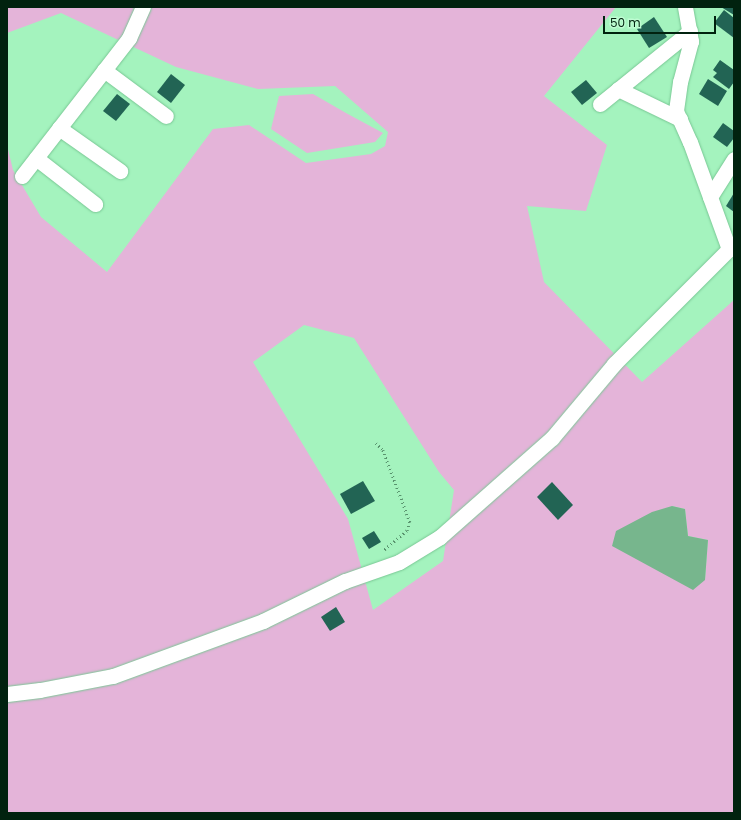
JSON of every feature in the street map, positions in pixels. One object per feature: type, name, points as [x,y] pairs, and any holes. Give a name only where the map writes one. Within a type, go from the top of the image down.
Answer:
[{"type":"street","points":[[22,176],[129,38],[143,7]]},
{"type":"street","points":[[7,694],[40,690],[113,676],[263,621],[345,581],[399,562],[440,537],[552,438],[614,364],[732,247],[710,197],[676,111],[680,82],[692,42],[685,7]]},
{"type":"street","points":[[600,104],[690,31]]},
{"type":"street","points":[[104,70],[166,116]]},
{"type":"street","points":[[618,89],[680,120]]},
{"type":"street","points":[[59,128],[120,171]]},
{"type":"street","points":[[36,158],[95,204]]},
{"type":"street","points":[[710,197],[734,159]]},
{"type":"path","points":[[376,443],[383,450],[410,522],[407,531],[384,551],[378,562],[381,569]]},
{"type":"shaded area","points":[[7,7],[616,7],[544,96],[607,145],[586,211],[527,206],[544,282],[642,382],[734,300],[734,813],[7,813],[7,145],[13,170],[41,217],[107,272],[213,129],[249,125],[306,163],[371,154],[385,146],[388,132],[335,86],[258,89],[176,67],[61,13],[7,33]],"holes":[[[304,325],[354,338],[439,472],[454,490],[443,561],[373,610],[348,519],[253,362]],[[672,506],[685,509],[688,536],[708,540],[705,580]]]},
{"type":"shaded area","points":[[313,94],[383,133],[375,142],[307,153],[271,129],[279,96]]},
{"type":"shaded area","points":[[672,506],[685,509],[688,536],[708,540],[705,580],[693,590],[612,546],[616,531],[652,512]]},
{"type":"building","points":[[721,7],[734,7],[734,15]]},
{"type":"building","points":[[724,10],[734,18],[734,38],[714,23]]},
{"type":"building","points":[[654,17],[667,37],[649,48],[637,29]]},
{"type":"building","points":[[720,60],[734,70],[734,82],[729,89],[713,77],[717,73],[713,70]]},
{"type":"building","points":[[171,74],[185,85],[171,103],[157,92]]},
{"type":"building","points":[[708,79],[727,91],[718,106],[699,94]]},
{"type":"building","points":[[586,80],[597,93],[582,105],[571,92]]},
{"type":"building","points":[[117,94],[130,104],[116,121],[103,111]]},
{"type":"building","points":[[723,123],[734,131],[734,138],[727,147],[713,137]]},
{"type":"building","points":[[734,193],[734,212],[726,206]]},
{"type":"building","points":[[363,481],[375,501],[351,514],[340,494]]},
{"type":"building","points":[[552,482],[573,505],[558,520],[537,497]]},
{"type":"building","points":[[374,531],[381,542],[369,549],[362,538]]},
{"type":"building","points":[[336,607],[345,622],[330,631],[321,617]]}]
